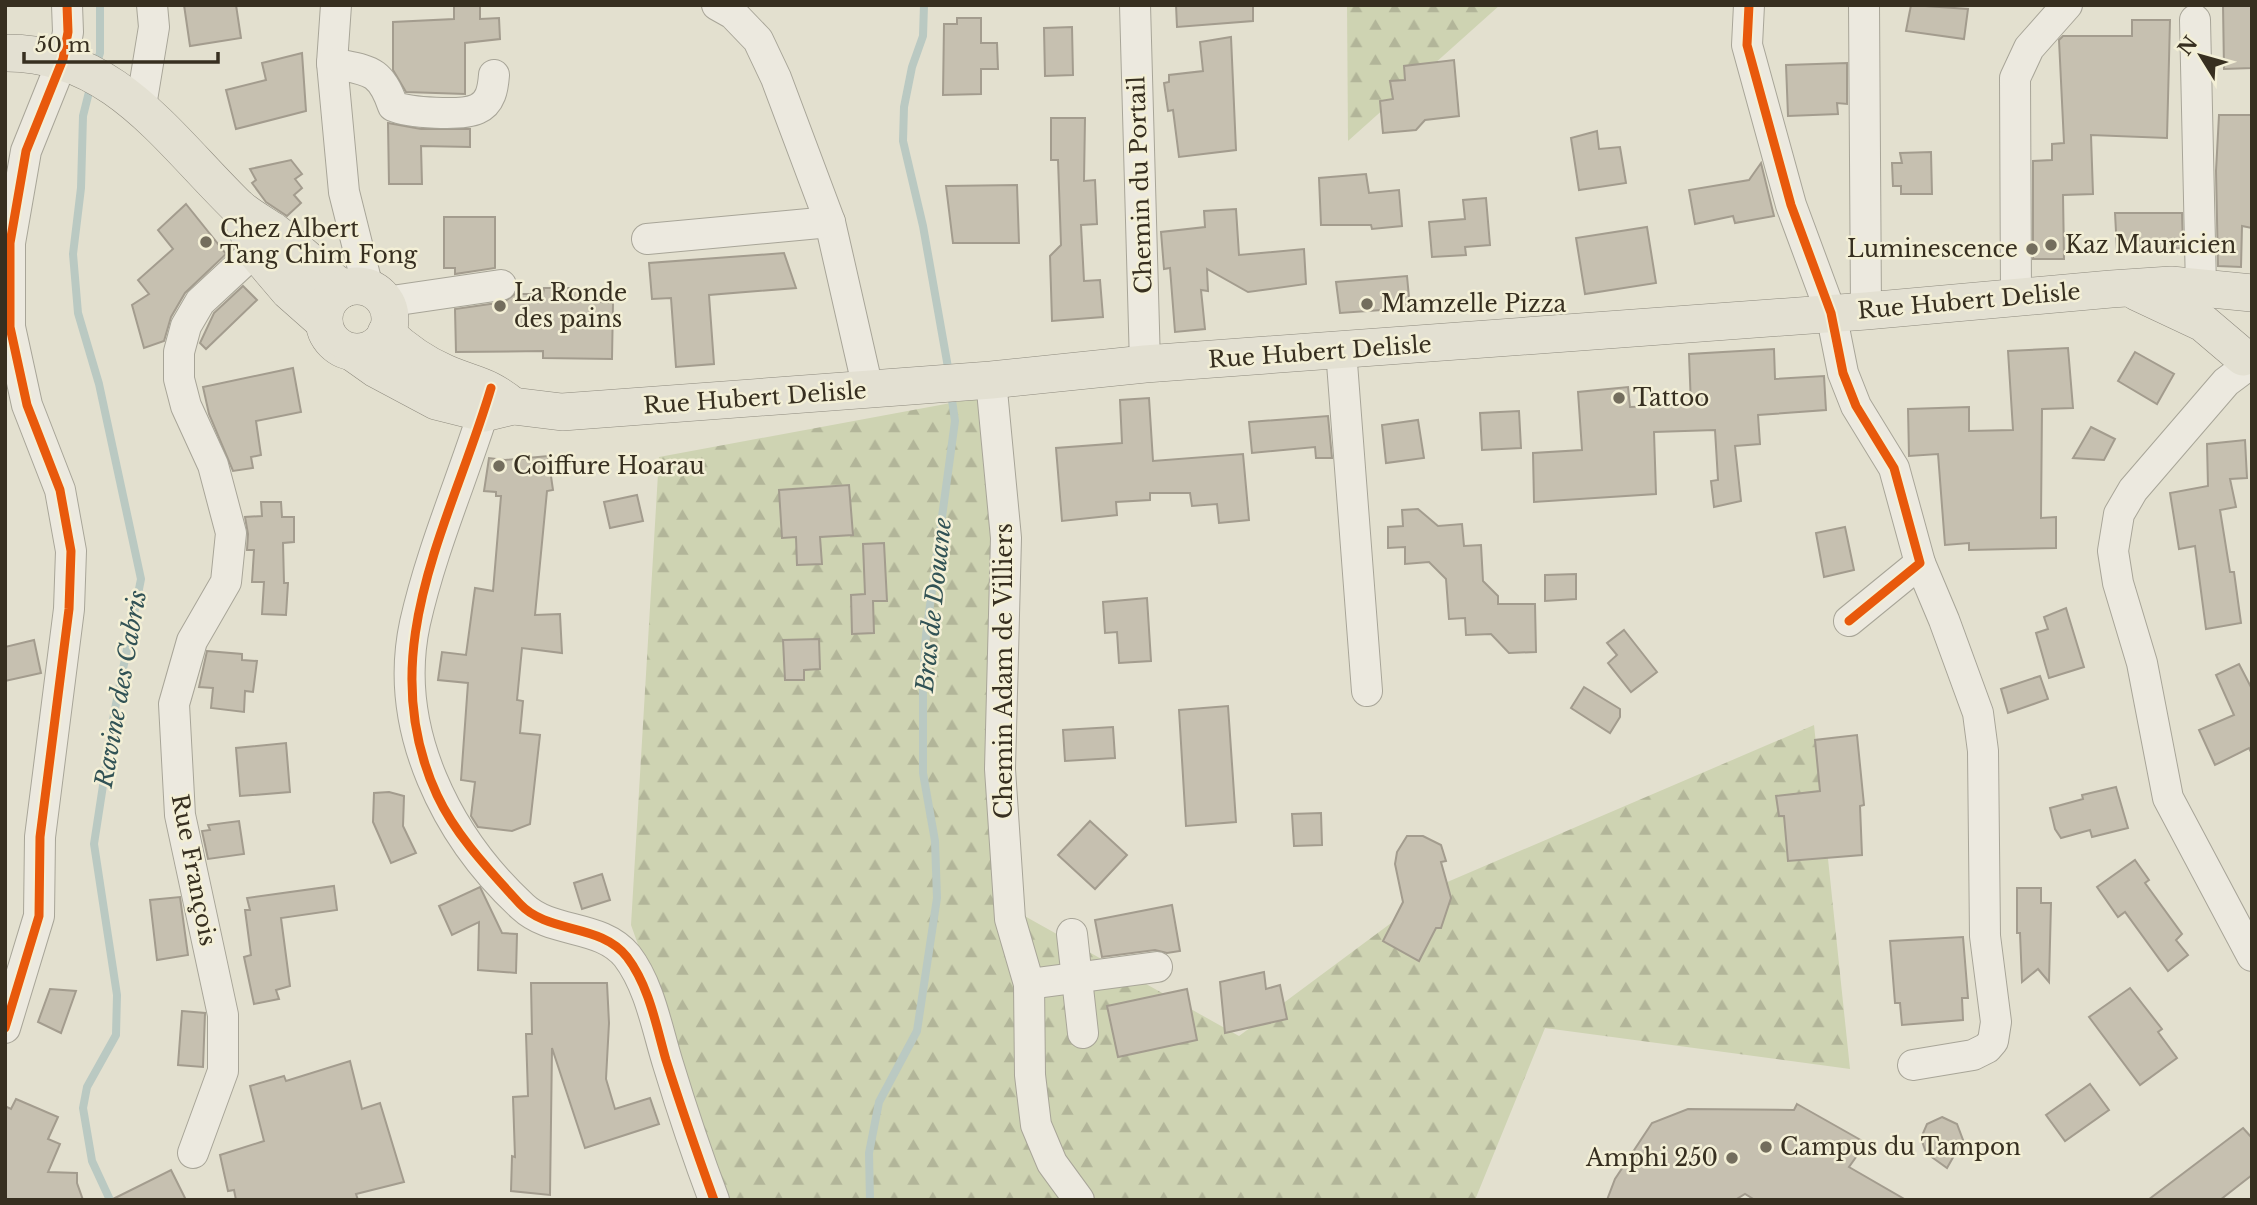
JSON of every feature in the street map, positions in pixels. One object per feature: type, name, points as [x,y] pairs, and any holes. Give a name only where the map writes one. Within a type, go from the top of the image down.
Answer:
[{"type":"main road","name":"Rue Hubert Delisle","points":[[5,53],[34,53],[71,64],[133,100],[239,208],[370,303],[418,360],[496,402]]},
{"type":"main road","name":"Rue Hubert Delisle","points":[[239,208],[255,251],[289,291],[324,321],[332,342],[436,401],[496,402],[562,412],[2126,288],[2171,285],[2252,293]]},
{"type":"main road","name":"Rue Hubert Delisle","points":[[2126,288],[2166,303],[2203,323],[2248,362]]},
{"type":"main road","points":[[2248,362],[2235,333],[2243,310],[2252,300]]},
{"type":"main road","points":[[324,321],[325,309],[370,303],[372,348],[352,352]]},
{"type":"street","points":[[5,1028],[39,916],[40,837],[69,609],[71,551],[60,490],[27,405],[10,327],[10,243],[26,151],[71,64],[67,5]]},
{"type":"street","points":[[133,100],[154,27],[152,5]]},
{"type":"street","points":[[336,5],[332,63],[344,192],[370,303],[501,285]]},
{"type":"street","points":[[717,5],[733,14],[758,40],[776,78],[830,222],[882,388]]},
{"type":"street","name":"Chemin du Portail","points":[[1135,5],[1145,364]]},
{"type":"street","points":[[1749,5],[1747,45],[1791,205],[1848,312]]},
{"type":"street","points":[[1864,5],[1843,373],[1856,406],[1894,468],[1920,564],[1978,713],[1983,751],[1985,936],[1996,1022],[1993,1041],[1987,1048],[1973,1055],[1913,1065]]},
{"type":"street","points":[[2016,298],[2015,78],[2029,48],[2067,5]]},
{"type":"street","points":[[2195,20],[2201,288]]},
{"type":"street","points":[[332,63],[374,72],[385,84],[393,106],[407,112],[477,110],[486,103],[493,89],[494,75]]},
{"type":"street","points":[[647,239],[830,222]]},
{"type":"street","name":"Rue François","points":[[193,1153],[223,1071],[223,1015],[180,815],[174,704],[192,642],[226,582],[231,533],[213,465],[186,406],[179,379],[179,352],[186,326],[200,302],[255,251]]},
{"type":"street","points":[[1341,350],[1367,691]]},
{"type":"street","points":[[2248,362],[2226,382],[2133,490],[2119,514],[2113,551],[2118,583],[2142,663],[2168,798],[2252,956]]},
{"type":"street","name":"Chemin Adam de Villiers","points":[[984,380],[1006,538],[1000,769],[1010,919],[1029,984],[1030,1075],[1035,1125],[1052,1163],[1079,1200]]},
{"type":"street","points":[[496,402],[433,554],[414,626],[411,671],[414,716],[423,758],[437,796],[455,825],[525,909],[542,920],[603,938],[625,954],[640,976],[688,1131],[714,1200]]},
{"type":"street","points":[[1849,621],[1920,564]]},
{"type":"street","points":[[1072,934],[1083,1033]]},
{"type":"street","points":[[1029,984],[1157,967]]},
{"type":"green space","points":[[1347,5],[1500,5],[1348,141]]},
{"type":"green space","points":[[994,395],[1021,914],[1239,1036],[1445,883],[1814,725],[1850,1069],[1545,1028],[1475,1200],[729,1200],[631,925],[659,457]]},
{"type":"building","points":[[184,5],[236,5],[241,38],[190,46]]},
{"type":"building","points":[[454,5],[480,5],[480,19],[499,18],[500,39],[465,43],[465,94],[406,92],[393,70],[393,22],[454,19]]},
{"type":"building","points":[[1176,5],[1253,5],[1253,21],[1177,27]]},
{"type":"building","points":[[1911,5],[1968,9],[1964,39],[1906,31]]},
{"type":"building","points":[[2223,5],[2252,5],[2252,68],[2224,69]]},
{"type":"building","points":[[957,18],[981,18],[981,43],[997,43],[998,69],[981,69],[981,94],[943,95],[944,24],[957,24]]},
{"type":"building","points":[[2132,20],[2170,20],[2167,138],[2091,135],[2093,194],[2063,195],[2064,259],[2033,259],[2033,161],[2052,160],[2052,144],[2064,143],[2059,40],[2063,36],[2132,36]]},
{"type":"building","points":[[1072,27],[1073,75],[1045,76],[1044,28]]},
{"type":"building","points":[[1231,37],[1236,150],[1179,157],[1173,110],[1168,111],[1164,83],[1169,82],[1169,75],[1203,71],[1200,42]]},
{"type":"building","points":[[302,53],[306,111],[236,129],[226,90],[266,80],[262,63]]},
{"type":"building","points":[[1454,60],[1459,116],[1425,120],[1416,130],[1383,133],[1380,101],[1393,99],[1390,81],[1405,80],[1404,66]]},
{"type":"building","points":[[1847,63],[1847,104],[1837,103],[1838,114],[1788,116],[1786,65]]},
{"type":"building","points":[[2219,115],[2252,115],[2252,228],[2242,226],[2241,267],[2218,266],[2216,171]]},
{"type":"building","points":[[1051,118],[1085,118],[1084,181],[1095,180],[1097,224],[1081,225],[1084,281],[1100,280],[1103,317],[1052,321],[1050,256],[1061,245],[1058,160],[1051,160]]},
{"type":"building","points":[[388,123],[421,129],[470,129],[470,147],[421,146],[422,184],[389,184]]},
{"type":"building","points":[[1597,131],[1599,149],[1620,147],[1626,183],[1579,190],[1571,138]]},
{"type":"building","points":[[1931,152],[1932,194],[1901,194],[1901,186],[1893,186],[1892,163],[1902,163],[1900,153]]},
{"type":"building","points":[[291,160],[302,174],[295,179],[302,188],[294,195],[301,203],[287,216],[266,202],[252,183],[256,180],[250,169]]},
{"type":"building","points":[[1761,163],[1774,216],[1735,223],[1733,216],[1695,224],[1689,190],[1749,180]]},
{"type":"building","points":[[1366,174],[1369,193],[1399,190],[1402,226],[1372,229],[1371,225],[1321,225],[1319,178]]},
{"type":"building","points":[[1017,185],[1019,243],[953,243],[946,186]]},
{"type":"building","points":[[1486,198],[1490,245],[1465,247],[1466,255],[1432,257],[1429,222],[1465,219],[1463,200]]},
{"type":"building","points":[[186,204],[226,254],[185,293],[171,317],[164,341],[144,348],[132,305],[149,294],[138,280],[173,249],[158,230]]},
{"type":"building","points":[[1236,209],[1239,255],[1304,249],[1306,284],[1248,292],[1207,269],[1208,291],[1201,290],[1205,329],[1175,332],[1170,268],[1164,269],[1161,232],[1205,227],[1204,211]]},
{"type":"building","points":[[2115,213],[2182,213],[2183,248],[2117,250]]},
{"type":"building","points":[[444,217],[495,217],[495,268],[455,274],[455,268],[444,268]]},
{"type":"building","points":[[1647,227],[1656,283],[1585,294],[1576,238]]},
{"type":"building","points":[[784,253],[796,288],[709,295],[714,364],[676,367],[671,298],[652,299],[649,263]]},
{"type":"building","points":[[1407,276],[1410,308],[1340,313],[1336,282]]},
{"type":"building","points":[[243,286],[257,300],[206,349],[200,343],[214,313]]},
{"type":"building","points":[[544,288],[578,288],[578,300],[613,303],[612,359],[543,358],[543,351],[456,352],[455,309],[504,302],[515,294],[543,294]]},
{"type":"building","points":[[2068,348],[2073,408],[2042,409],[2041,518],[2056,517],[2056,548],[1969,550],[1969,543],[1945,545],[1938,454],[1909,456],[1908,409],[1969,407],[1969,431],[2013,430],[2008,351]]},
{"type":"building","points":[[1774,349],[1775,379],[1824,376],[1826,410],[1758,415],[1760,444],[1735,446],[1741,501],[1714,507],[1711,481],[1718,480],[1715,430],[1654,432],[1656,494],[1534,502],[1533,453],[1582,450],[1578,392],[1628,387],[1630,407],[1691,405],[1689,354]]},
{"type":"building","points":[[2135,352],[2174,374],[2157,404],[2118,381]]},
{"type":"building","points":[[293,368],[301,412],[256,421],[261,455],[251,457],[253,468],[233,471],[209,414],[203,387]]},
{"type":"building","points":[[1149,398],[1153,461],[1243,454],[1249,520],[1219,523],[1217,504],[1192,506],[1190,493],[1150,493],[1150,500],[1116,502],[1117,515],[1062,521],[1056,448],[1122,443],[1120,400]]},
{"type":"building","points":[[1519,411],[1521,448],[1482,450],[1480,413]]},
{"type":"building","points":[[1328,416],[1332,458],[1316,458],[1315,447],[1252,453],[1249,422]]},
{"type":"building","points":[[1418,420],[1424,458],[1386,463],[1382,425]]},
{"type":"building","points":[[2091,427],[2115,439],[2104,460],[2073,458]]},
{"type":"building","points":[[2245,440],[2247,478],[2230,479],[2236,507],[2220,510],[2230,572],[2234,572],[2241,623],[2206,629],[2195,546],[2179,549],[2170,493],[2208,486],[2207,444]]},
{"type":"building","points":[[548,456],[553,490],[547,491],[535,615],[560,614],[562,653],[522,648],[517,700],[523,701],[520,733],[540,735],[530,824],[512,831],[478,827],[471,816],[475,782],[461,780],[468,683],[438,680],[442,652],[466,655],[475,588],[493,591],[501,496],[496,496],[496,492],[484,491],[489,458],[505,460]]},
{"type":"building","points":[[849,485],[853,535],[820,537],[822,564],[797,565],[796,537],[782,538],[779,490]]},
{"type":"building","points":[[637,495],[643,521],[610,528],[604,502]]},
{"type":"building","points":[[261,502],[281,502],[282,517],[294,517],[294,542],[283,543],[284,583],[288,583],[286,615],[262,614],[264,582],[252,582],[254,550],[247,550],[245,517],[262,516]]},
{"type":"building","points":[[1418,509],[1438,526],[1462,524],[1464,546],[1481,545],[1483,581],[1498,596],[1498,604],[1535,604],[1536,652],[1509,653],[1491,634],[1466,635],[1465,618],[1449,619],[1446,579],[1429,562],[1405,564],[1405,547],[1388,548],[1388,527],[1403,526],[1402,510]]},
{"type":"building","points":[[1845,527],[1854,570],[1824,577],[1816,533]]},
{"type":"building","points":[[884,543],[887,601],[873,601],[874,633],[852,634],[851,595],[865,594],[863,544]]},
{"type":"building","points":[[1576,574],[1576,599],[1545,601],[1545,575]]},
{"type":"building","points":[[1147,598],[1151,661],[1119,663],[1117,632],[1105,633],[1103,602]]},
{"type":"building","points":[[2066,608],[2084,667],[2049,678],[2036,633],[2048,629],[2044,617]]},
{"type":"building","points":[[1624,630],[1657,672],[1631,692],[1608,663],[1617,655],[1607,643]]},
{"type":"building","points":[[819,639],[820,669],[804,670],[804,680],[785,680],[783,640]]},
{"type":"building","points":[[34,640],[41,673],[5,681],[5,647]]},
{"type":"building","points":[[207,651],[242,654],[242,660],[257,661],[253,692],[245,691],[244,712],[211,708],[213,688],[199,687]]},
{"type":"building","points":[[2239,664],[2252,689],[2252,754],[2249,748],[2215,765],[2199,730],[2234,715],[2216,675]]},
{"type":"building","points":[[2040,676],[2048,699],[2008,713],[2001,689]]},
{"type":"building","points":[[1584,687],[1620,709],[1620,717],[1610,733],[1571,708]]},
{"type":"building","points":[[1228,706],[1236,822],[1186,826],[1179,710]]},
{"type":"building","points":[[1113,727],[1115,758],[1065,761],[1063,730]]},
{"type":"building","points":[[1857,735],[1864,805],[1860,806],[1862,855],[1788,861],[1784,816],[1779,816],[1776,796],[1820,791],[1815,740]]},
{"type":"building","points":[[286,743],[290,792],[240,796],[236,748]]},
{"type":"building","points":[[2116,787],[2128,828],[2092,837],[2090,830],[2061,838],[2055,829],[2050,808],[2083,799],[2082,795]]},
{"type":"building","points":[[389,792],[404,796],[403,826],[416,853],[391,863],[373,822],[374,793]]},
{"type":"building","points":[[1321,813],[1322,845],[1294,846],[1292,814]]},
{"type":"building","points":[[239,821],[244,854],[208,859],[202,831],[210,830],[208,825]]},
{"type":"building","points":[[1090,821],[1127,855],[1095,889],[1058,855]]},
{"type":"building","points":[[1407,836],[1423,836],[1441,845],[1446,861],[1441,862],[1451,898],[1441,928],[1436,928],[1419,961],[1383,941],[1403,902],[1395,864],[1397,852]]},
{"type":"building","points":[[2135,860],[2149,880],[2145,883],[2182,934],[2176,940],[2188,955],[2168,971],[2125,912],[2118,917],[2097,887]]},
{"type":"building","points":[[602,874],[610,900],[582,909],[574,883]]},
{"type":"building","points":[[334,886],[337,910],[281,918],[290,986],[276,990],[279,999],[254,1004],[244,957],[251,955],[245,910],[250,910],[247,898]]},
{"type":"building","points":[[480,887],[502,933],[517,934],[516,973],[478,970],[479,922],[452,935],[439,906]]},
{"type":"building","points":[[2017,888],[2041,888],[2041,903],[2051,903],[2049,982],[2038,969],[2022,982],[2020,933],[2017,933]]},
{"type":"building","points":[[180,897],[188,955],[157,960],[150,900]]},
{"type":"building","points":[[1172,905],[1180,951],[1167,953],[1155,950],[1102,957],[1095,920]]},
{"type":"building","points":[[1963,937],[1968,998],[1962,998],[1963,1020],[1902,1025],[1900,1003],[1895,1003],[1890,941]]},
{"type":"building","points":[[1264,972],[1266,989],[1280,985],[1287,1019],[1225,1033],[1220,982]]},
{"type":"building","points":[[531,983],[607,983],[609,1023],[606,1079],[615,1109],[650,1098],[659,1124],[585,1148],[552,1048],[550,1195],[511,1191],[512,1156],[515,1157],[513,1097],[528,1096],[526,1034],[532,1034]]},
{"type":"building","points":[[2130,988],[2162,1029],[2158,1032],[2177,1058],[2140,1085],[2089,1017]]},
{"type":"building","points":[[50,989],[76,991],[61,1033],[38,1022]]},
{"type":"building","points":[[1187,989],[1197,1040],[1118,1057],[1107,1006]]},
{"type":"building","points":[[182,1011],[205,1013],[203,1067],[178,1065]]},
{"type":"building","points":[[350,1061],[362,1109],[380,1103],[404,1182],[356,1194],[358,1200],[236,1200],[234,1190],[228,1191],[220,1155],[264,1141],[250,1086],[284,1076],[286,1081]]},
{"type":"building","points":[[2090,1084],[2109,1110],[2065,1141],[2046,1115]]},
{"type":"building","points":[[16,1099],[58,1117],[48,1139],[60,1144],[48,1172],[77,1173],[77,1183],[83,1200],[5,1200],[5,1106],[11,1109]]},
{"type":"building","points":[[1797,1104],[1866,1143],[1849,1167],[1906,1200],[1755,1200],[1745,1194],[1735,1200],[1607,1200],[1615,1179],[1652,1123],[1688,1109],[1794,1110]]},
{"type":"building","points":[[1942,1117],[1957,1124],[1963,1140],[1947,1168],[1926,1153],[1921,1138],[1927,1124]]},
{"type":"building","points":[[2243,1128],[2252,1138],[2252,1175],[2220,1200],[2148,1200]]},
{"type":"building","points":[[171,1170],[186,1200],[111,1200]]},
{"type":"waterway","name":"Ravine des Cabris","points":[[95,68],[100,53],[100,5]]},
{"type":"waterway","name":"Bras de Douane","points":[[924,5],[923,36],[912,67],[904,107],[903,141],[923,226],[949,373]]},
{"type":"waterway","name":"Ravine des Cabris","points":[[91,84],[83,116],[81,188],[73,254],[78,313],[99,384],[141,579],[114,714],[94,844],[117,995],[116,1035],[87,1087],[83,1108],[92,1161],[110,1200]]},
{"type":"waterway","name":"Bras de Douane","points":[[870,1200],[869,1153],[879,1102],[917,1031],[937,898],[935,841],[923,773],[923,681],[926,635],[955,421],[951,393]]},
{"type":"cycle path","points":[[5,1028],[39,916],[40,837],[69,609],[71,551],[60,490],[27,405],[10,327],[10,243],[26,151],[63,59],[68,32],[67,5]]},
{"type":"cycle path","points":[[1749,5],[1747,45],[1791,205],[1831,313],[1843,373],[1856,406],[1894,468],[1920,563],[1849,621]]},
{"type":"cycle path","points":[[491,388],[424,588],[415,639],[412,690],[419,742],[437,795],[454,825],[520,904],[545,920],[589,933],[616,946],[635,968],[651,1006],[666,1060],[714,1200]]},
{"type":"place","name":"Chez Albert Tang Chim Fong","points":[[206,242]]},
{"type":"place","name":"Kaz Mauricien","points":[[2051,245]]},
{"type":"place","name":"Luminescence","points":[[2032,249]]},
{"type":"place","name":"Mamzelle Pizza","points":[[1367,304]]},
{"type":"place","name":"La Ronde des pains","points":[[500,306]]},
{"type":"place","name":"Tattoo","points":[[1619,398]]},
{"type":"place","name":"Coiffure Hoarau","points":[[499,466]]},
{"type":"place","name":"Campus du Tampon","points":[[1766,1147]]},
{"type":"place","name":"Amphi 250","points":[[1732,1158]]}]
